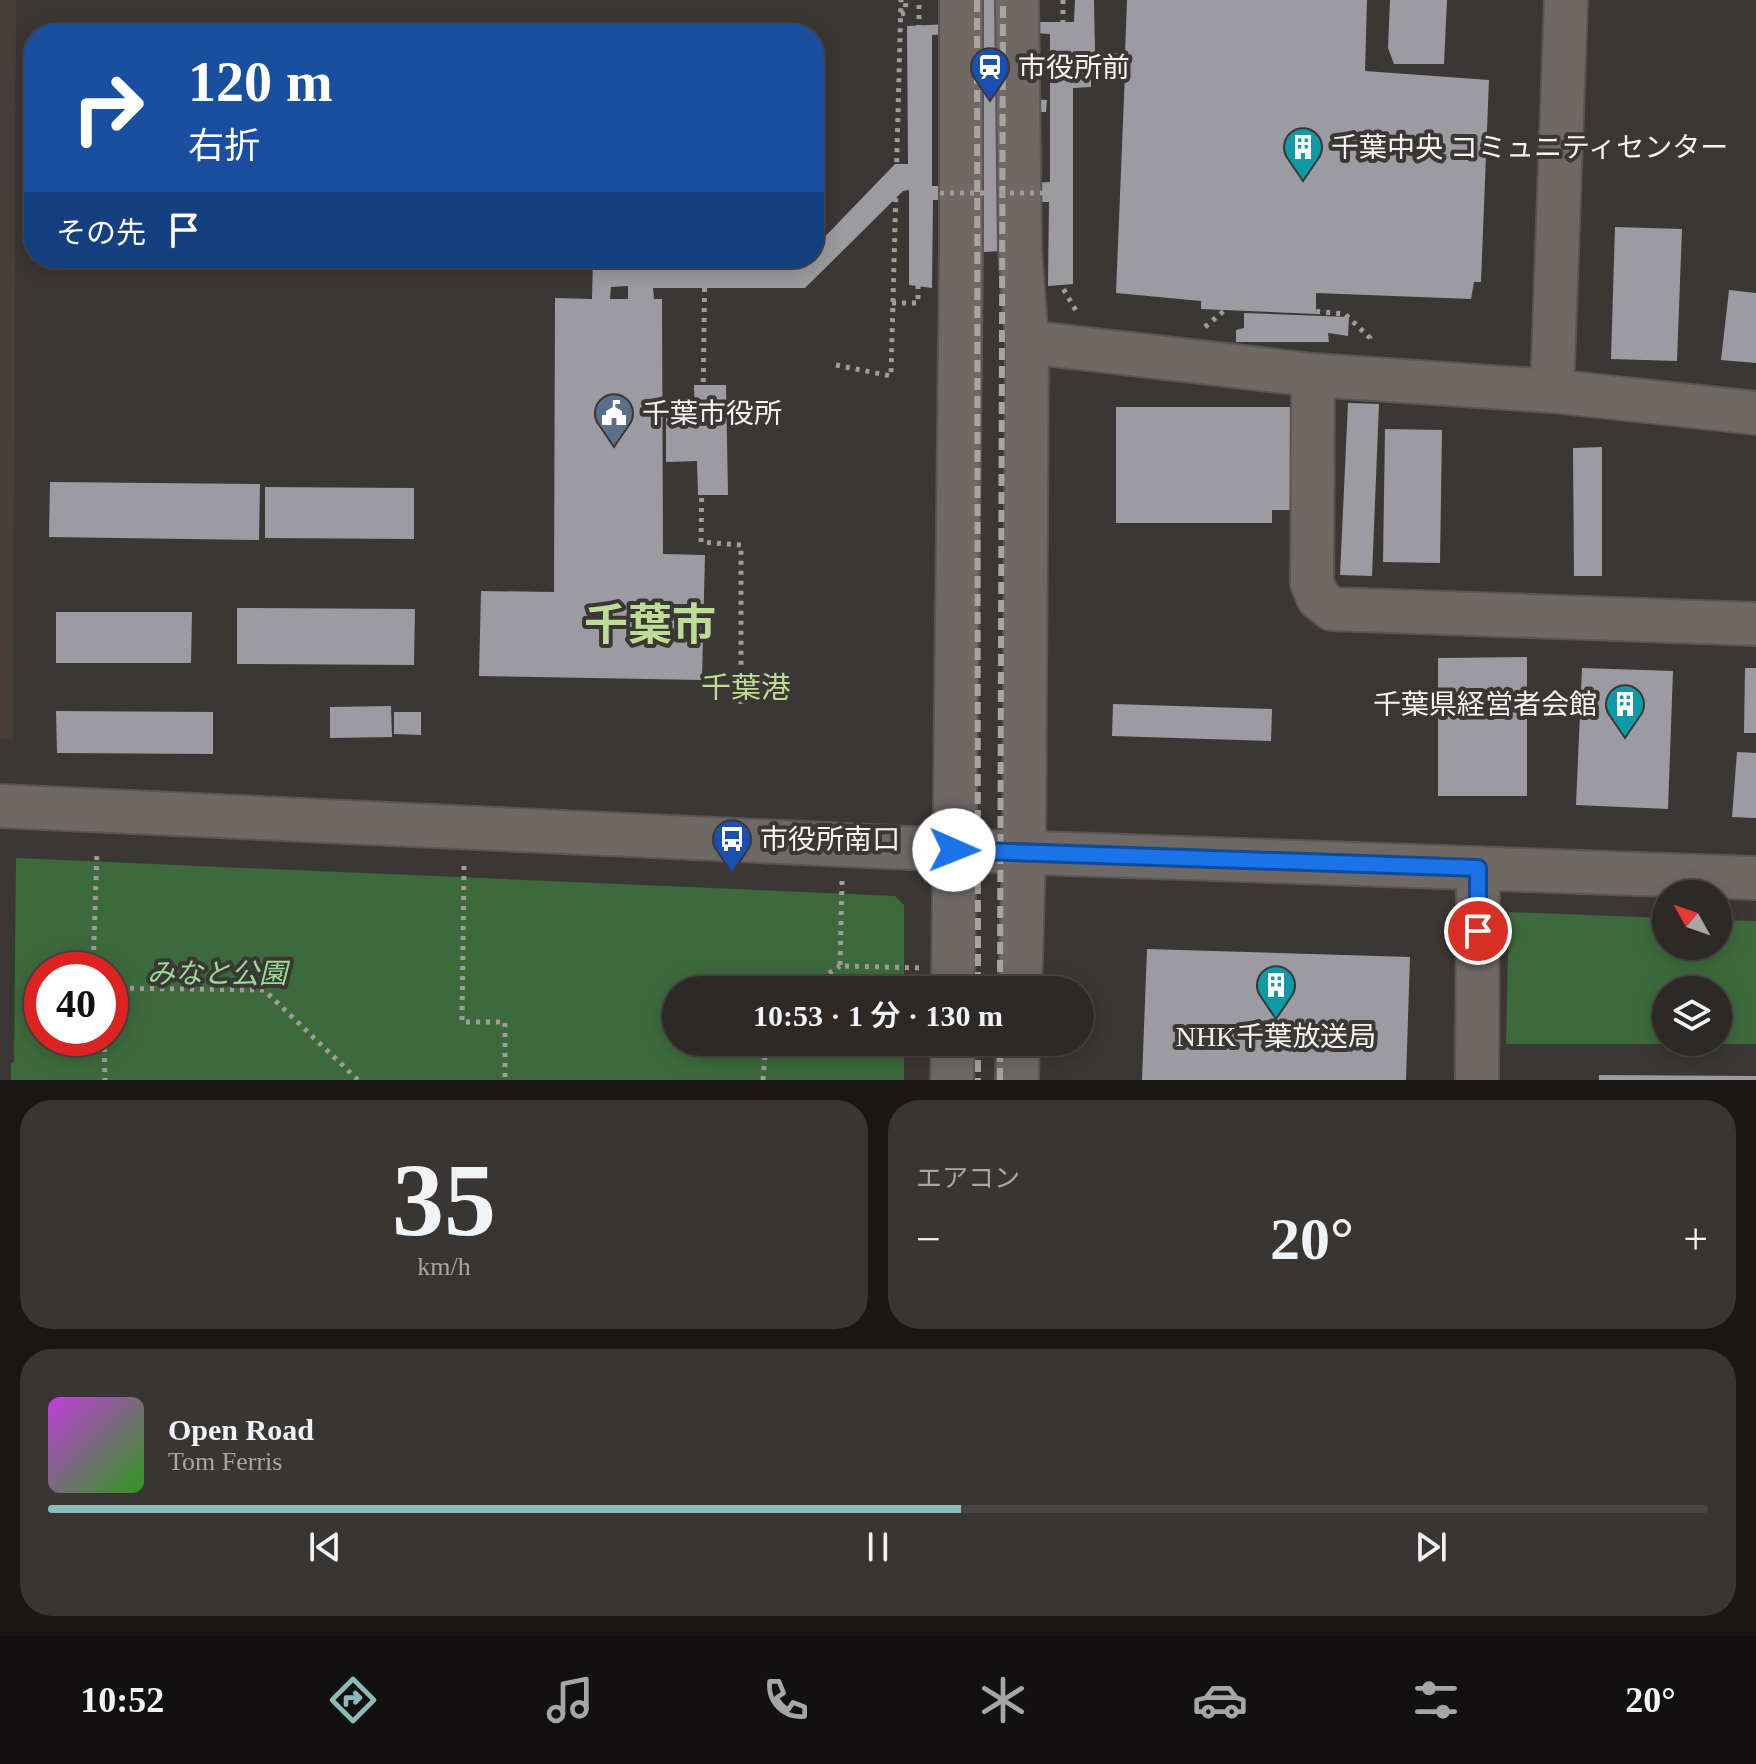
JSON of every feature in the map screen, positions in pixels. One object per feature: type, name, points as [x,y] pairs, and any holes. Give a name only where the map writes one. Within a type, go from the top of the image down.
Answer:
[{"type":"street","points":[[937,976],[954,850],[961,0]]},
{"type":"street","points":[[1017,0],[1020,251],[1027,342],[1020,976]]},
{"type":"street","points":[[1552,391],[1566,0]]},
{"type":"street","points":[[1027,342],[1313,375],[1552,391],[1756,413]]},
{"type":"street","points":[[1313,375],[1312,583],[1318,598],[1332,609],[1756,624]]},
{"type":"street","points":[[0,806],[954,850],[1756,878]]},
{"type":"street","points":[[1477,1080],[1478,868]]},
{"type":"street","points":[[952,1080],[953,1056]]},
{"type":"street","points":[[1017,1080],[1018,1056]]},
{"type":"path","points":[[836,365],[891,376],[903,0]]},
{"type":"path","points":[[892,303],[918,303],[919,0]]},
{"type":"path","points":[[1063,0],[1061,285],[1080,318]]},
{"type":"path","points":[[1062,67],[1126,65]]},
{"type":"path","points":[[824,252],[898,179],[920,179]]},
{"type":"path","points":[[920,193],[1060,193]]},
{"type":"path","points":[[705,268],[701,542],[741,545],[741,704]]},
{"type":"path","points":[[616,275],[802,274],[808,268]]},
{"type":"path","points":[[1204,328],[1232,304],[1345,314],[1370,338],[1370,348]]},
{"type":"path","points":[[94,952],[97,851]]},
{"type":"path","points":[[464,866],[462,1022],[505,1022],[505,1080]]},
{"type":"path","points":[[840,966],[842,881]]},
{"type":"path","points":[[825,976],[840,966],[915,976]]},
{"type":"path","points":[[128,988],[264,990],[358,1080]]},
{"type":"path","points":[[104,1056],[105,1080]]},
{"type":"path","points":[[763,1080],[765,1056]]},
{"type":"shaded area","points":[[0,0],[16,0],[13,740],[0,739]]},
{"type":"green space","name":"みなと公園","points":[[16,858],[895,896],[904,905],[904,976],[662,976],[662,1056],[904,1056],[904,1080],[11,1080],[11,1063],[14,1062]]},
{"type":"green space","points":[[1509,912],[1652,917],[1652,960],[1732,960],[1732,920],[1756,921],[1756,1044],[1732,1044],[1732,976],[1652,976],[1652,1044],[1506,1044]]},
{"type":"building","points":[[951,0],[1034,0],[1036,22],[1074,22],[1075,0],[1094,0],[1095,52],[1125,54],[1127,0],[1367,0],[1365,71],[1489,80],[1481,282],[1474,282],[1471,299],[1316,293],[1316,314],[1201,309],[1201,301],[1116,293],[1125,73],[1091,73],[1091,87],[1073,88],[1073,284],[1048,286],[1049,202],[1036,202],[1016,250],[984,252],[966,250],[950,200],[933,200],[932,288],[909,285],[909,190],[903,191],[805,288],[653,288],[654,299],[662,299],[663,554],[705,555],[702,680],[479,676],[481,591],[554,592],[555,298],[592,299],[593,268],[824,268],[824,238],[895,164],[908,164],[907,26],[951,24]],"holes":[[[1035,33],[1050,34],[1050,182],[1034,183],[1034,112],[1046,112],[1047,100],[1032,99]],[[951,34],[950,186],[932,186],[932,35]],[[628,286],[628,299],[610,299],[611,287]]]},
{"type":"building","points":[[1390,0],[1447,0],[1444,64],[1394,64],[1388,48]]},
{"type":"building","points":[[1615,227],[1682,229],[1677,361],[1611,359]]},
{"type":"building","points":[[1729,290],[1756,293],[1756,363],[1721,360]]},
{"type":"building","points":[[1244,313],[1349,317],[1348,336],[1328,333],[1329,342],[1236,342],[1236,330],[1244,328]]},
{"type":"building","points":[[694,385],[726,385],[728,495],[698,495],[697,461],[666,462],[666,418],[695,417]]},
{"type":"building","points":[[1348,403],[1379,404],[1372,576],[1340,575]]},
{"type":"building","points":[[1116,407],[1293,407],[1293,510],[1272,510],[1272,523],[1116,523]]},
{"type":"building","points":[[1385,429],[1442,430],[1440,563],[1383,562]]},
{"type":"building","points":[[1602,447],[1602,576],[1574,576],[1573,448]]},
{"type":"building","points":[[50,482],[260,484],[259,540],[49,537]]},
{"type":"building","points":[[265,487],[414,488],[414,539],[265,538]]},
{"type":"building","points":[[237,608],[415,609],[414,665],[237,664]]},
{"type":"building","points":[[56,612],[192,612],[191,663],[56,663]]},
{"type":"building","points":[[1527,657],[1527,796],[1438,796],[1438,658]]},
{"type":"building","name":"千葉県経営者会館","points":[[1582,668],[1673,671],[1668,809],[1576,805]]},
{"type":"building","points":[[1745,668],[1756,668],[1756,733],[1744,733]]},
{"type":"building","points":[[1113,704],[1272,709],[1271,741],[1112,736]]},
{"type":"building","points":[[391,706],[392,737],[330,738],[330,707]]},
{"type":"building","points":[[56,711],[213,712],[213,754],[57,753]]},
{"type":"building","points":[[394,712],[421,712],[421,735],[394,734]]},
{"type":"building","points":[[1737,752],[1756,753],[1756,818],[1732,817]]},
{"type":"building","name":"NHK千葉放送局","points":[[1147,949],[1410,957],[1406,1080],[1142,1080]]},
{"type":"building","points":[[1599,1075],[1756,1076],[1756,1080],[1599,1080]]},
{"type":"railway","points":[[977,0],[978,976]]},
{"type":"railway","points":[[1000,976],[1003,0]]},
{"type":"railway","points":[[978,1056],[978,1080]]},
{"type":"railway","points":[[1000,1056],[1000,1080]]},
{"type":"place","name":"市役所前","points":[[990,101]]},
{"type":"place","name":"千葉中央 コミュニティセンター","points":[[1303,181]]},
{"type":"place","name":"千葉市役所","points":[[614,447]]},
{"type":"place","name":"千葉県経営者会館","points":[[1625,738]]},
{"type":"place","name":"市役所南口","points":[[732,873]]},
{"type":"place","name":"NHK千葉放送局","points":[[1276,1019]]},
{"type":"district","name":"千葉市","points":[[650,625]]},
{"type":"district","name":"千葉港","points":[[746,687]]},
{"type":"route","points":[[954,850],[1478,868],[1478,931]]}]
